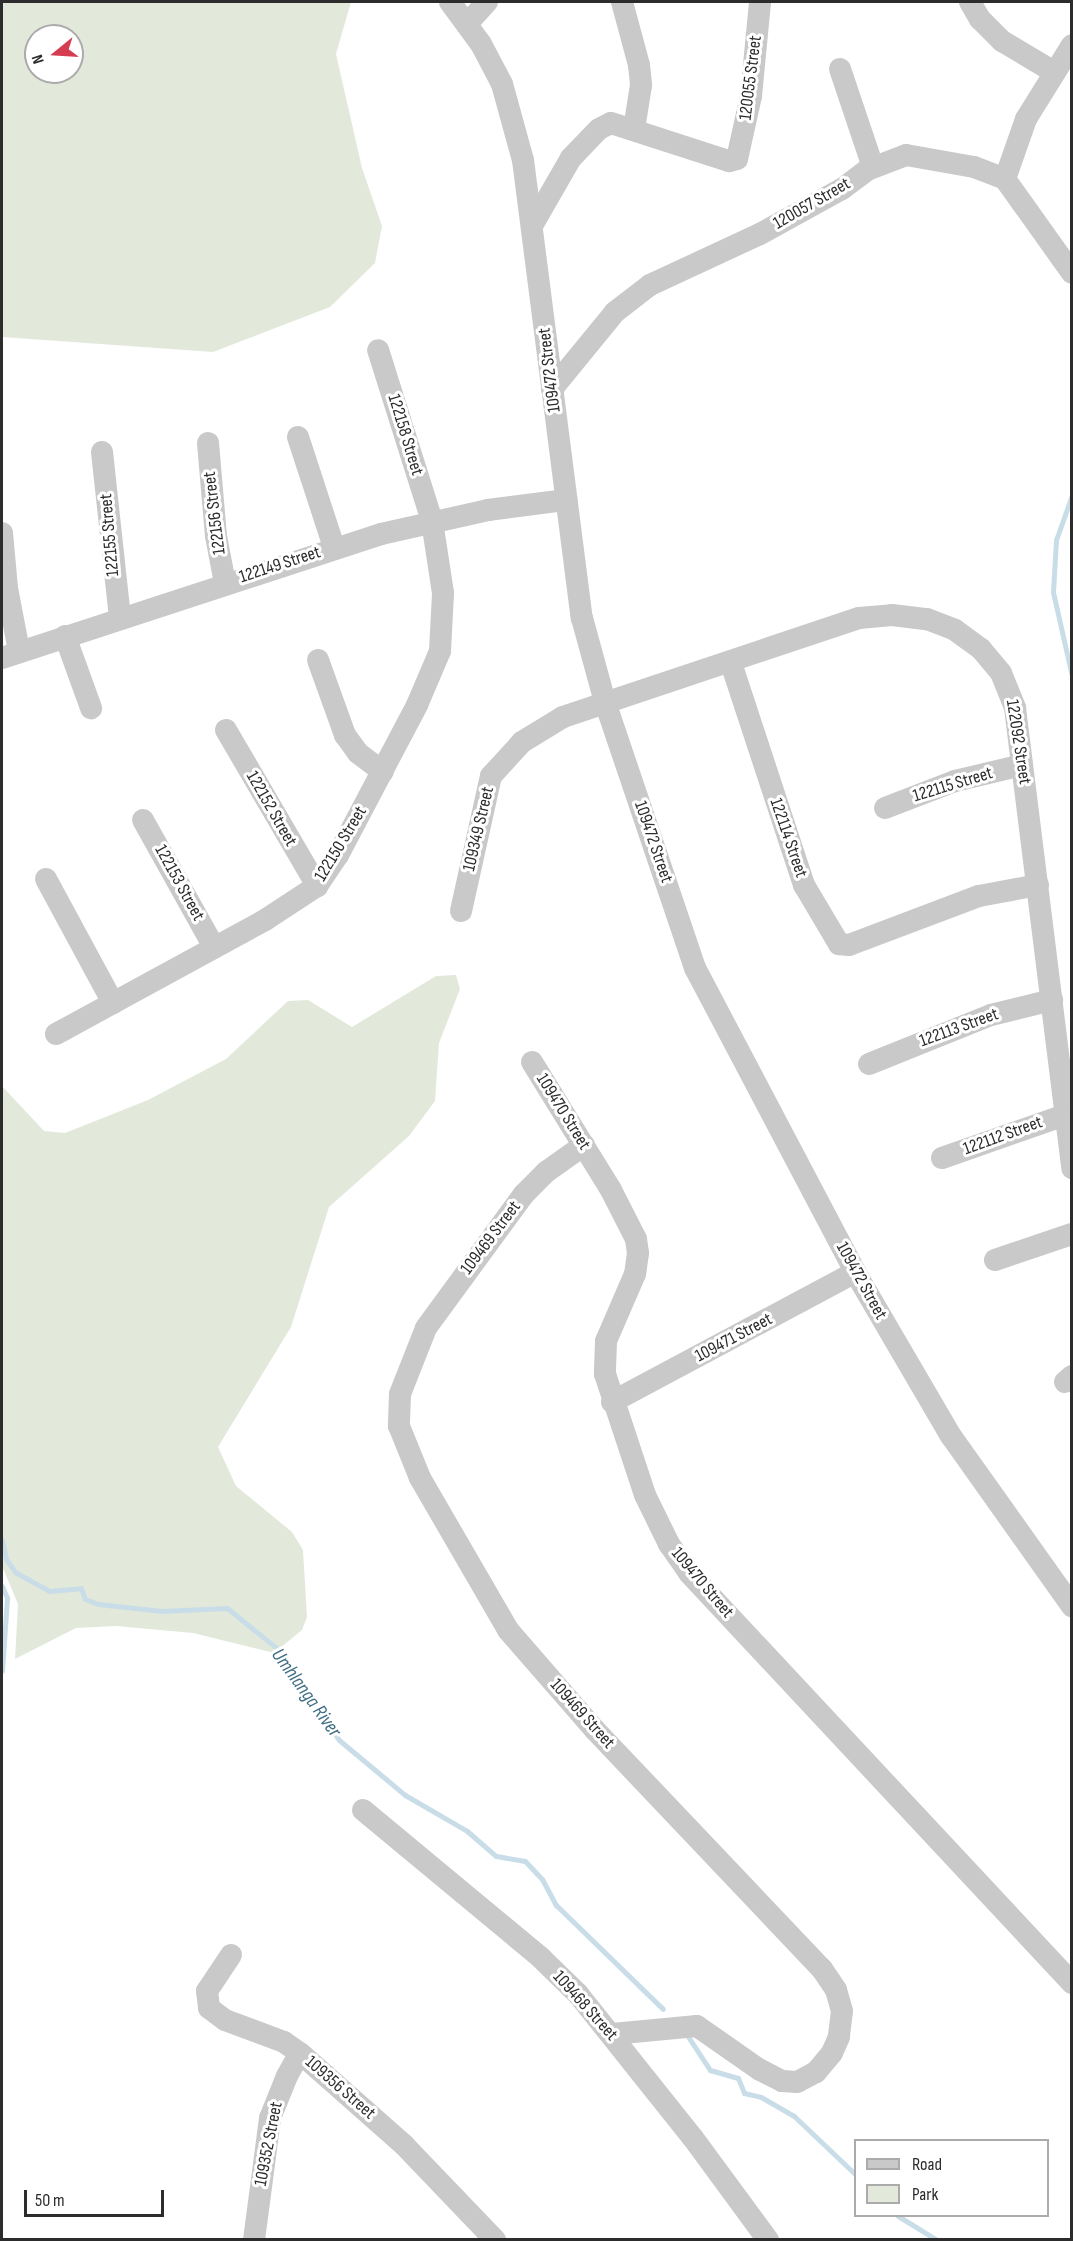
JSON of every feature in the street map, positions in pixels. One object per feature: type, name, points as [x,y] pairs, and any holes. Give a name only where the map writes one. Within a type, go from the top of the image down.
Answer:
[{"type":"street","name":"109472 Street","points":[[450,2],[467,24],[502,84],[523,160],[582,618],[605,702],[695,968],[855,1272],[951,1436],[1071,1606]]},
{"type":"street","points":[[467,24],[487,2]]},
{"type":"street","points":[[533,224],[571,158],[587,140],[611,123],[634,129],[640,85],[639,65],[622,2]]},
{"type":"street","name":"120055 Street","points":[[634,129],[729,161],[740,154],[751,96],[760,2]]},
{"type":"street","points":[[970,2],[980,19],[1002,41],[1054,72]]},
{"type":"street","points":[[1071,45],[1026,119],[1005,179],[1071,273]]},
{"type":"street","points":[[840,69],[873,167]]},
{"type":"street","name":"120057 Street","points":[[552,389],[615,312],[650,285],[800,214],[873,167],[906,155],[974,167],[1005,179]]},
{"type":"street","name":"122158 Street","points":[[378,350],[432,521]]},
{"type":"street","points":[[298,437],[334,548]]},
{"type":"street","name":"122156 Street","points":[[208,443],[216,536],[225,583]]},
{"type":"street","name":"122155 Street","points":[[102,452],[120,617]]},
{"type":"street","name":"122149 Street","points":[[10,655],[334,548],[432,521],[566,500]]},
{"type":"street","name":"122150 Street","points":[[56,1034],[214,947],[317,886],[383,772],[440,651],[443,593],[432,521]]},
{"type":"street","points":[[2,533],[10,655]]},
{"type":"street","name":"122092 Street","points":[[605,702],[731,663],[859,618],[892,615],[927,619],[955,630],[981,650],[1001,673],[1015,708],[1071,1168]]},
{"type":"street","points":[[65,636],[91,708]]},
{"type":"street","points":[[318,660],[345,735],[358,753],[383,772]]},
{"type":"street","name":"122114 Street","points":[[731,663],[804,885],[838,944],[849,945],[997,891],[1038,885]]},
{"type":"street","name":"109349 Street","points":[[461,911],[491,776],[522,742],[563,717],[605,702]]},
{"type":"street","name":"122152 Street","points":[[226,730],[317,886]]},
{"type":"street","name":"122115 Street","points":[[885,808],[954,781],[1022,765]]},
{"type":"street","name":"122153 Street","points":[[143,820],[214,947]]},
{"type":"street","points":[[46,879],[113,1003]]},
{"type":"street","name":"122113 Street","points":[[869,1064],[992,1015],[1052,1000]]},
{"type":"street","name":"109470 Street","points":[[532,1062],[629,1223],[638,1253],[635,1274],[603,1354],[612,1402],[645,1495],[680,1562],[1071,1983]]},
{"type":"street","name":"122112 Street","points":[[942,1158],[1065,1115]]},
{"type":"street","name":"109469 Street","points":[[584,1145],[546,1172],[524,1194],[426,1328],[400,1394],[399,1426],[420,1478],[508,1630],[595,1730],[822,1969],[836,1990],[842,2011],[839,2037],[832,2053],[816,2072],[797,2082],[782,2081],[760,2070],[697,2026],[612,2034]]},
{"type":"street","points":[[995,1260],[1071,1234]]},
{"type":"street","name":"109471 Street","points":[[612,1402],[855,1272]]},
{"type":"street","name":"109468 Street","points":[[363,1810],[541,1958],[612,2034],[768,2240]]},
{"type":"street","name":"109356 Street","points":[[231,1955],[207,1991],[209,2008],[225,2020],[284,2042],[300,2053],[404,2145],[495,2240]]},
{"type":"street","name":"109352 Street","points":[[254,2240],[270,2118],[286,2076],[300,2053]]},
{"type":"green space","points":[[2,2],[351,2],[336,54],[362,168],[382,226],[375,263],[330,307],[213,352],[2,337]]},
{"type":"green space","points":[[456,975],[460,989],[439,1043],[435,1101],[409,1136],[329,1207],[291,1327],[218,1447],[236,1486],[292,1532],[303,1550],[307,1617],[302,1630],[274,1653],[193,1633],[116,1626],[76,1628],[15,1659],[18,1604],[2,1566],[2,1086],[44,1131],[65,1133],[148,1100],[226,1059],[288,1001],[308,1000],[352,1027],[436,976]]},
{"type":"waterway","points":[[1072,495],[1056,540],[1053,592],[1072,676]]},
{"type":"waterway","name":"Umhlanga River","points":[[2,1540],[6,1559],[15,1572],[49,1591],[81,1588],[85,1599],[98,1604],[162,1611],[227,1608],[279,1650],[295,1680],[339,1740],[405,1795],[467,1831],[496,1856],[525,1861],[542,1879],[556,1905],[663,2009]]},
{"type":"waterway","points":[[2,1586],[7,1598],[2,1671]]},
{"type":"waterway","points":[[687,2035],[710,2070],[738,2078],[744,2093],[761,2097],[794,2116],[854,2173]]},
{"type":"waterway","points":[[900,2217],[937,2240]]}]
